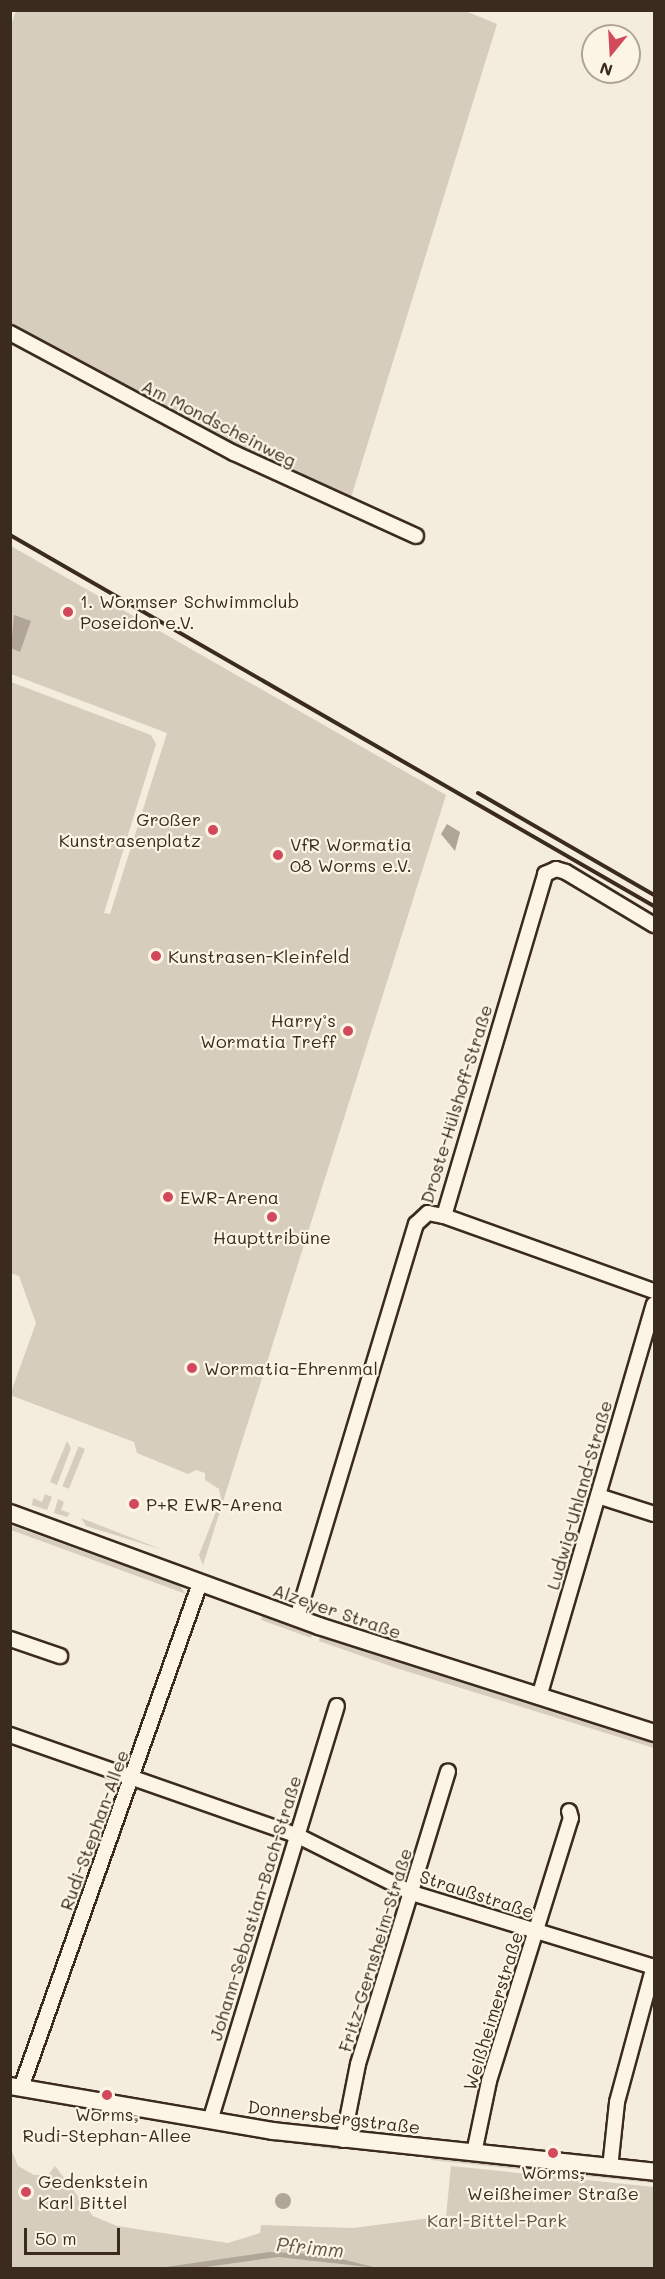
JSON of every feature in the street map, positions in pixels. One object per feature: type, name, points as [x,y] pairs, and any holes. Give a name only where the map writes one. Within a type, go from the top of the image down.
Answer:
[{"type":"street","name":"Am Mondscheinweg","points":[[10,333],[243,458],[416,536]]},
{"type":"street","name":"Droste-Hülshoff-Straße","points":[[297,1618],[416,1224],[428,1213],[444,1216],[544,874],[556,869],[566,872],[654,925]]},
{"type":"street","points":[[444,1216],[654,1291]]},
{"type":"street","name":"Ludwig-Uhland-Straße","points":[[539,1697],[654,1304]]},
{"type":"street","points":[[598,1496],[654,1514]]},
{"type":"street","name":"Alzeyer Straße","points":[[10,1513],[297,1618],[654,1733]]},
{"type":"street","name":"Rudi-Stephan-Allee","points":[[16,2087],[131,1779],[200,1583]]},
{"type":"street","points":[[10,1639],[60,1656]]},
{"type":"street","name":"Johann-Sebastian-Bach-Straße","points":[[210,2121],[337,1706]]},
{"type":"street","name":"Straußstraße","points":[[10,1736],[296,1835],[412,1893],[536,1933],[654,1967]]},
{"type":"street","name":"Fritz-Gernsheim-Straße","points":[[343,2140],[358,2064],[448,1772]]},
{"type":"street","name":"Weißheimerstraße","points":[[474,2153],[489,2081],[536,1933],[569,1811]]},
{"type":"street","points":[[610,2168],[617,2102],[654,1967]]},
{"type":"street","name":"Donnersbergstraße","points":[[16,2087],[210,2121],[343,2140],[654,2172]]},
{"type":"green space","points":[[463,10],[497,24],[350,501],[273,468],[11,330],[10,28],[16,11]]},
{"type":"green space","points":[[11,546],[446,795],[203,1565],[199,1555],[221,1499],[219,1489],[205,1480],[205,1473],[196,1470],[188,1474],[137,1453],[134,1442],[10,1395],[36,1323],[19,1276],[10,1273],[11,682],[151,735],[156,744],[104,913],[110,914],[167,733],[11,674]]},
{"type":"green space","points":[[67,1441],[71,1448],[57,1485],[50,1482]]},
{"type":"green space","points":[[79,1446],[85,1449],[69,1489],[62,1486]]},
{"type":"green space","points":[[45,1494],[52,1497],[47,1510],[32,1505],[33,1498],[42,1502]]},
{"type":"green space","points":[[58,1499],[64,1502],[61,1510],[70,1513],[67,1517],[54,1513]]},
{"type":"green space","points":[[81,1518],[163,1550],[86,1526]]},
{"type":"green space","points":[[10,1525],[180,1586],[186,1594],[11,1530]]},
{"type":"green space","points":[[262,1615],[313,1632],[311,1638],[261,1620]]},
{"type":"green space","points":[[320,1635],[654,1741],[654,1748],[396,1668],[319,1641]]},
{"type":"green space","points":[[276,2138],[340,2147],[340,2150],[276,2141]]},
{"type":"green space","name":"Karl-Bittel-Park","points":[[11,2149],[18,2166],[34,2175],[48,2175],[55,2166],[93,2216],[117,2226],[228,2243],[260,2233],[261,2225],[353,2228],[446,2216],[451,2166],[654,2187],[654,2268],[11,2268]]},
{"type":"green space","points":[[431,2157],[534,2168],[534,2171],[431,2160]]},
{"type":"green space","points":[[548,2169],[654,2180],[654,2183],[548,2172]]},
{"type":"shaded area","points":[[14,615],[31,621],[20,652],[11,648]]},
{"type":"shaded area","points":[[447,824],[460,832],[455,851],[441,834]]},
{"type":"shaded area","points":[[283,2193],[291,2201],[283,2209],[275,2201]]},
{"type":"shaded area","points":[[269,2252],[321,2254],[377,2268],[278,2257],[199,2268],[159,2268]]},
{"type":"railway","points":[[10,535],[654,906]]},
{"type":"railway","points":[[478,793],[654,895]]},
{"type":"place","name":"1. Wormser Schwimmclub Poseidon e.V.","points":[[68,612]]},
{"type":"place","name":"Großer Kunstrasenplatz","points":[[213,830]]},
{"type":"place","name":"VfR Wormatia 08 Worms e.V.","points":[[278,855]]},
{"type":"place","name":"Kunstrasen-Kleinfeld","points":[[156,956]]},
{"type":"place","name":"Harry’s Wormatia Treff","points":[[348,1031]]},
{"type":"place","name":"EWR-Arena","points":[[168,1197]]},
{"type":"place","name":"Haupttribüne","points":[[272,1217]]},
{"type":"place","name":"Wormatia-Ehrenmal","points":[[192,1368]]},
{"type":"place","name":"P+R EWR-Arena","points":[[134,1504]]},
{"type":"place","name":"Worms, Rudi-Stephan-Allee","points":[[107,2095]]},
{"type":"place","name":"Worms, Weißheimer Straße","points":[[553,2153]]},
{"type":"place","name":"Gedenkstein Karl Bittel","points":[[26,2192]]},
{"type":"water label","name":"Pfrimm","points":[[310,2247]]}]
